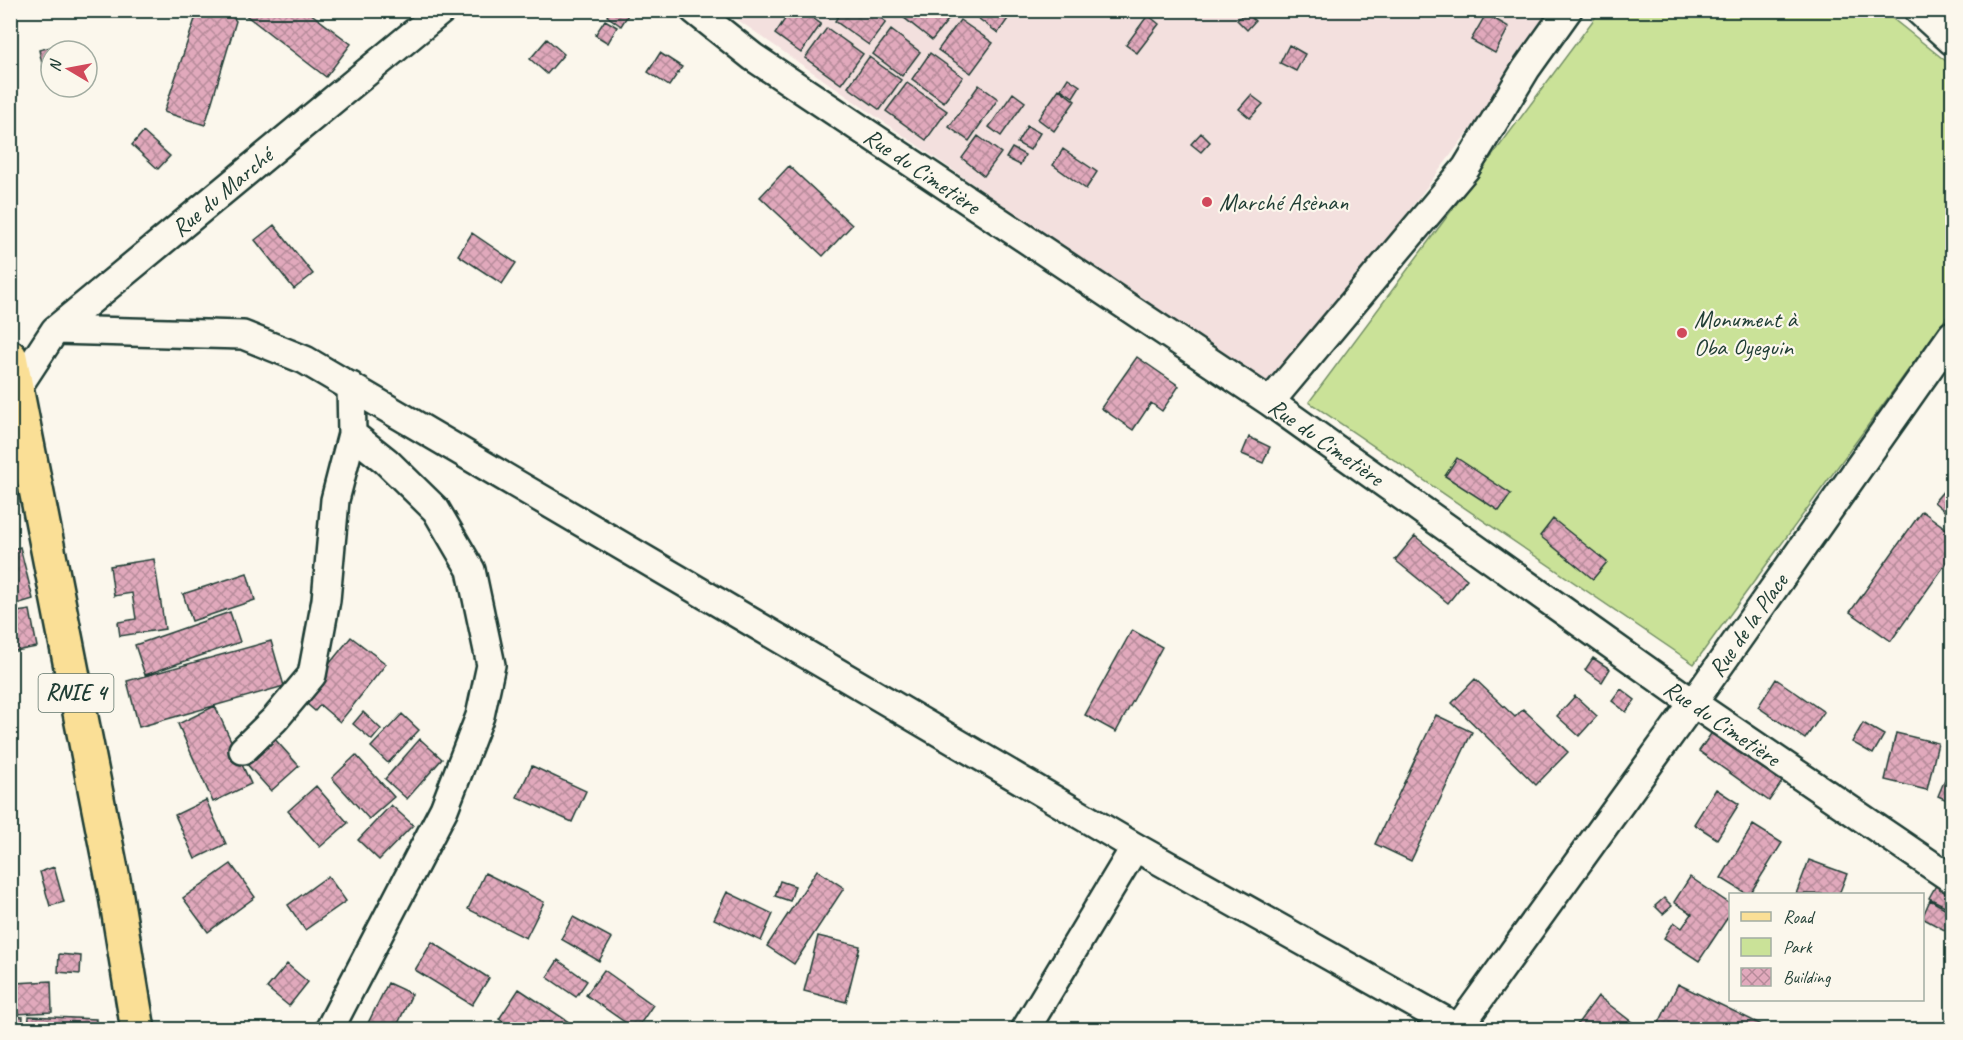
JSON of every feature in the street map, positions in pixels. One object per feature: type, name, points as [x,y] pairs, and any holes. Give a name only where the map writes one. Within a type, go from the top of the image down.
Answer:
[{"type":"main road","name":"RNIE 4","points":[[14,372],[115,890],[138,1029]]},
{"type":"street","name":"Rue du Marché","points":[[14,372],[55,330],[442,10]]},
{"type":"street","name":"Rue du Cimetière","points":[[694,10],[753,57],[1270,402],[1693,703],[1953,879]]},
{"type":"street","points":[[1270,402],[1466,168],[1526,69],[1568,10]]},
{"type":"street","points":[[1918,10],[1953,41]]},
{"type":"street","points":[[55,330],[243,335],[305,360],[1135,847],[1458,1029]]},
{"type":"street","name":"Rue de la Place","points":[[1458,1029],[1693,703],[1953,335]]},
{"type":"street","points":[[243,750],[275,719],[312,675],[326,600],[335,500],[352,434],[351,386]]},
{"type":"street","points":[[329,1029],[444,809],[480,716],[491,665],[471,570],[436,510],[386,461],[352,434]]},
{"type":"street","points":[[1025,1029],[1135,847]]},
{"type":"shaded area","name":"Marché Asènan","points":[[725,11],[1559,11],[1272,393]]},
{"type":"green space","points":[[1600,11],[1883,11],[1952,66],[1952,310],[1694,664],[1309,402]]},
{"type":"building","points":[[198,10],[227,10],[236,21],[205,125],[164,112]]},
{"type":"building","points":[[239,10],[306,10],[351,44],[326,77]]},
{"type":"building","points":[[610,10],[631,10],[621,26],[607,16]]},
{"type":"building","points":[[791,10],[802,10],[821,24],[801,53],[775,34]]},
{"type":"building","points":[[818,10],[833,10],[828,18]]},
{"type":"building","points":[[842,10],[869,10],[886,22],[869,45],[835,21]]},
{"type":"building","points":[[908,10],[947,10],[952,15],[932,40],[903,17]]},
{"type":"building","points":[[967,10],[1002,10],[1010,16],[998,33]]},
{"type":"building","points":[[1246,12],[1255,21],[1247,30],[1237,20]]},
{"type":"building","points":[[1486,14],[1509,27],[1495,53],[1471,40]]},
{"type":"building","points":[[1148,15],[1159,24],[1137,53],[1126,45]]},
{"type":"building","points":[[605,20],[617,27],[608,43],[595,35]]},
{"type":"building","points":[[960,20],[993,43],[971,73],[938,50]]},
{"type":"building","points":[[827,28],[863,54],[841,84],[805,58]]},
{"type":"building","points":[[891,30],[920,52],[902,76],[873,54]]},
{"type":"building","points":[[547,39],[564,54],[547,74],[530,59]]},
{"type":"building","points":[[1289,45],[1305,54],[1296,71],[1280,63]]},
{"type":"building","points":[[660,53],[682,67],[669,86],[648,72]]},
{"type":"building","points":[[930,53],[963,77],[944,102],[912,79]]},
{"type":"building","points":[[869,57],[901,80],[880,110],[848,87]]},
{"type":"building","points":[[1068,78],[1080,86],[1073,97],[1061,89]]},
{"type":"building","points":[[907,83],[947,111],[926,140],[886,111]]},
{"type":"building","points":[[979,85],[998,99],[969,141],[949,127]]},
{"type":"building","points":[[1059,89],[1075,101],[1054,131],[1038,119]]},
{"type":"building","points":[[1013,93],[1025,102],[1001,136],[989,127]]},
{"type":"building","points":[[1251,95],[1263,104],[1250,118],[1239,109]]},
{"type":"building","points":[[1027,126],[1040,133],[1030,150],[1017,143]]},
{"type":"building","points":[[143,132],[170,156],[158,169],[132,145]]},
{"type":"building","points":[[1201,133],[1210,142],[1201,152],[1191,144]]},
{"type":"building","points":[[978,136],[1001,153],[984,176],[962,158]]},
{"type":"building","points":[[1012,148],[1025,155],[1020,165],[1006,158]]},
{"type":"building","points":[[1063,149],[1097,172],[1086,189],[1053,165]]},
{"type":"building","points":[[789,166],[852,225],[823,256],[760,197]]},
{"type":"building","points":[[274,225],[313,274],[294,289],[255,240]]},
{"type":"building","points":[[472,233],[516,263],[502,284],[458,255]]},
{"type":"building","points":[[1137,357],[1179,386],[1162,411],[1151,403],[1133,430],[1101,408]]},
{"type":"building","points":[[1249,437],[1270,447],[1263,463],[1242,454]]},
{"type":"building","points":[[1457,458],[1511,494],[1499,511],[1445,476]]},
{"type":"building","points":[[1952,481],[1952,508],[1948,514],[1934,502]]},
{"type":"building","points":[[1922,511],[1952,533],[1952,555],[1891,641],[1850,612]]},
{"type":"building","points":[[1553,519],[1607,562],[1593,579],[1540,536]]},
{"type":"building","points":[[1415,536],[1467,579],[1448,603],[1395,560]]},
{"type":"building","points":[[20,547],[33,599],[10,606],[10,550]]},
{"type":"building","points":[[154,559],[165,629],[120,636],[118,622],[136,619],[132,593],[114,596],[110,566]]},
{"type":"building","points":[[247,573],[255,600],[192,621],[183,594]]},
{"type":"building","points":[[1952,590],[1952,616],[1946,614]]},
{"type":"building","points":[[30,610],[37,647],[10,652],[10,613]]},
{"type":"building","points":[[230,612],[240,642],[145,675],[135,645]]},
{"type":"building","points":[[1132,630],[1162,647],[1116,732],[1085,715]]},
{"type":"building","points":[[351,637],[386,664],[340,722],[320,705],[315,711],[301,699]]},
{"type":"building","points":[[271,641],[284,686],[139,727],[127,681]]},
{"type":"building","points":[[1593,658],[1610,669],[1602,682],[1585,670]]},
{"type":"building","points":[[1475,679],[1515,717],[1523,709],[1568,752],[1536,785],[1452,703]]},
{"type":"building","points":[[1776,679],[1824,712],[1805,739],[1758,707]]},
{"type":"building","points":[[1621,689],[1635,700],[1626,712],[1612,701]]},
{"type":"building","points":[[1575,696],[1597,716],[1579,736],[1557,716]]},
{"type":"building","points":[[215,706],[251,784],[213,802],[178,724]]},
{"type":"building","points":[[363,712],[381,729],[372,740],[353,724]]},
{"type":"building","points":[[402,714],[419,730],[388,763],[371,747]]},
{"type":"building","points":[[1436,715],[1472,732],[1411,861],[1375,844]]},
{"type":"building","points":[[1863,723],[1884,735],[1873,754],[1852,742]]},
{"type":"building","points":[[1717,725],[1786,776],[1769,801],[1699,751]]},
{"type":"building","points":[[1896,733],[1938,743],[1927,790],[1885,780]]},
{"type":"building","points":[[272,736],[299,766],[271,791],[244,761]]},
{"type":"building","points":[[420,739],[442,759],[407,799],[385,779]]},
{"type":"building","points":[[356,755],[394,797],[369,819],[332,778]]},
{"type":"building","points":[[532,766],[586,791],[572,822],[517,797]]},
{"type":"building","points":[[1950,767],[1952,769],[1952,802],[1938,796]]},
{"type":"building","points":[[316,786],[348,823],[320,847],[288,811]]},
{"type":"building","points":[[1716,789],[1739,804],[1717,839],[1694,824]]},
{"type":"building","points":[[206,800],[226,844],[195,859],[175,815]]},
{"type":"building","points":[[391,805],[413,825],[379,860],[358,840]]},
{"type":"building","points":[[1753,825],[1782,843],[1751,893],[1745,893],[1721,878]]},
{"type":"building","points":[[1809,860],[1847,874],[1839,893],[1796,893]]},
{"type":"building","points":[[231,864],[255,897],[208,932],[183,898]]},
{"type":"building","points":[[54,867],[64,902],[50,906],[40,872]]},
{"type":"building","points":[[817,870],[844,888],[794,964],[767,946]]},
{"type":"building","points":[[485,873],[544,902],[526,938],[468,909]]},
{"type":"building","points":[[328,876],[346,901],[305,930],[288,905]]},
{"type":"building","points":[[1690,877],[1729,903],[1729,916],[1699,961],[1664,938],[1674,922],[1682,928],[1692,914],[1674,902]]},
{"type":"building","points":[[1939,880],[1952,888],[1952,896],[1947,907],[1929,898]]},
{"type":"building","points":[[780,881],[795,886],[790,901],[775,896]]},
{"type":"building","points":[[727,892],[773,914],[761,941],[714,919]]},
{"type":"building","points":[[1664,898],[1672,906],[1663,914],[1655,906]]},
{"type":"building","points":[[1930,900],[1952,912],[1952,934],[1924,919]]},
{"type":"building","points":[[573,917],[612,938],[599,961],[561,939]]},
{"type":"building","points":[[818,936],[860,946],[846,1002],[804,991]]},
{"type":"building","points":[[432,942],[489,978],[472,1005],[415,970]]},
{"type":"building","points":[[59,954],[81,956],[80,974],[58,972]]},
{"type":"building","points":[[558,960],[587,981],[576,997],[547,977]]},
{"type":"building","points":[[287,964],[308,982],[289,1006],[267,988]]},
{"type":"building","points":[[604,970],[653,1005],[636,1030],[586,995]]},
{"type":"building","points":[[51,981],[52,1012],[16,1014],[15,983]]},
{"type":"building","points":[[388,983],[412,994],[395,1030],[376,1030],[367,1025]]},
{"type":"building","points":[[1678,984],[1764,1026],[1762,1030],[1672,1030],[1659,1023]]},
{"type":"building","points":[[519,989],[581,1030],[515,1030],[499,1019]]},
{"type":"building","points":[[1598,996],[1633,1023],[1628,1030],[1573,1030]]},
{"type":"building","points":[[1952,1012],[1952,1030],[1943,1030]]},
{"type":"building","points":[[10,1016],[23,1017],[22,1030],[10,1030]]},
{"type":"building","points":[[29,1016],[96,1019],[96,1030],[28,1030]]},
{"type":"place","name":"Marché Asènan","points":[[1207,202]]},
{"type":"place","name":"Monument à Oba Oyeguin","points":[[1682,333]]}]
